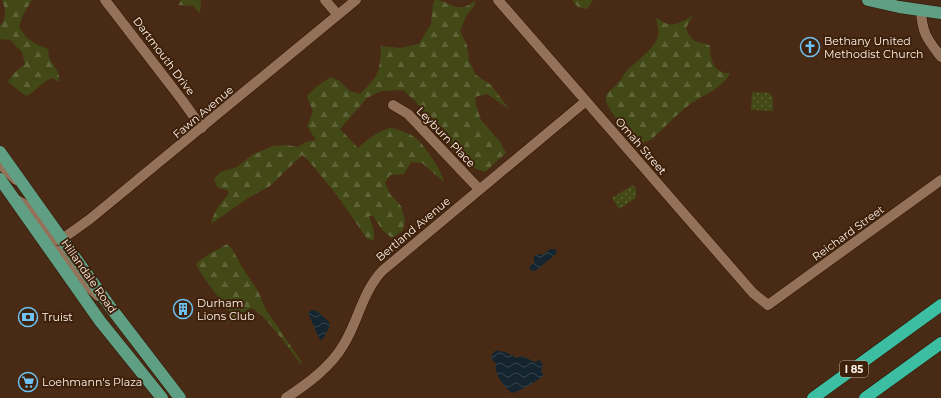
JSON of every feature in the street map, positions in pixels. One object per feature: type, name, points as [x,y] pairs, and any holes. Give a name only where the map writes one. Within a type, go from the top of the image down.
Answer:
[{"type":"highway","name":"I 85","points":[[813,398],[941,305]]},
{"type":"highway","name":"I 85","points":[[865,398],[941,343]]},
{"type":"main road","points":[[868,0],[884,4],[923,5],[941,13]]},
{"type":"main road","name":"Hillandale Road","points":[[0,152],[111,308],[180,398]]},
{"type":"main road","name":"Hillandale Road","points":[[0,179],[100,322],[162,398]]},
{"type":"street","name":"Dartmouth Drive","points":[[105,0],[202,128]]},
{"type":"street","points":[[325,0],[338,15]]},
{"type":"street","name":"Fawn Avenue","points":[[62,239],[76,231],[356,0]]},
{"type":"street","name":"Omah Street","points":[[498,0],[753,293],[768,305]]},
{"type":"street","points":[[923,5],[922,25],[924,31],[941,57]]},
{"type":"street","name":"Bertland Avenue","points":[[286,398],[308,383],[335,358],[347,339],[366,293],[382,270],[586,101]]},
{"type":"street","name":"Leyburn Place","points":[[393,105],[408,114],[479,189]]},
{"type":"street","points":[[0,164],[25,187]]},
{"type":"street","name":"Reichard Street","points":[[768,305],[941,180]]},
{"type":"street","points":[[14,199],[23,202],[32,210],[52,238],[56,240],[62,239]]},
{"type":"street","points":[[50,249],[59,251],[80,278],[111,308]]},
{"type":"green space","points":[[2,0],[32,0],[24,13],[19,26],[21,31],[31,40],[48,49],[49,58],[58,72],[60,82],[52,78],[26,96],[8,82],[13,74],[25,64],[22,52],[10,40],[0,39],[0,26],[4,20],[5,13]]},
{"type":"green space","points":[[181,0],[201,0],[200,13],[193,6],[178,5]]},
{"type":"green space","points":[[435,0],[443,1],[456,7],[466,6],[475,1],[475,5],[466,16],[460,31],[467,45],[469,61],[476,75],[491,85],[509,109],[487,94],[475,97],[481,120],[501,143],[506,153],[485,172],[474,168],[454,149],[415,101],[403,90],[381,91],[367,98],[340,129],[358,148],[377,133],[390,128],[400,130],[411,135],[420,142],[437,165],[444,182],[422,163],[411,162],[404,174],[390,175],[385,183],[390,194],[401,206],[405,221],[403,230],[392,238],[383,231],[373,216],[369,216],[374,230],[374,240],[367,239],[335,193],[308,160],[302,155],[270,186],[248,198],[211,224],[215,212],[228,195],[228,190],[218,188],[214,180],[220,172],[237,167],[252,155],[273,146],[286,145],[298,147],[306,142],[316,140],[307,126],[313,112],[307,96],[316,87],[331,77],[339,81],[350,91],[360,94],[375,78],[379,68],[381,46],[400,48],[419,44],[431,24],[433,4]]},
{"type":"green space","points":[[572,0],[593,0],[587,9],[578,7]]},
{"type":"green space","points":[[693,15],[686,28],[688,33],[693,40],[710,46],[712,61],[717,69],[725,73],[730,73],[727,79],[717,88],[694,101],[652,139],[646,142],[641,142],[628,132],[613,114],[607,104],[606,97],[610,90],[619,82],[625,73],[648,52],[656,42],[658,27],[656,18],[666,23],[675,24],[684,21]]},
{"type":"green space","points":[[752,92],[769,93],[773,98],[773,111],[751,110]]},
{"type":"green space","points":[[633,185],[636,189],[636,198],[619,209],[612,198]]},
{"type":"green space","points":[[227,244],[232,249],[258,291],[266,310],[301,361],[302,365],[278,334],[257,311],[251,308],[225,325],[230,320],[232,315],[204,278],[196,264]]},
{"type":"water","points":[[550,249],[555,249],[557,251],[555,255],[535,271],[530,270],[530,266],[534,263],[534,256],[538,254],[543,255]]},
{"type":"water","points":[[312,310],[317,311],[328,321],[330,325],[322,340],[319,338],[308,313]]},
{"type":"water","points":[[495,351],[506,353],[516,358],[522,356],[535,362],[540,360],[543,365],[541,371],[544,375],[529,386],[512,393],[503,384],[496,371],[496,363],[493,361],[491,356]]},
{"type":"place","name":"Bethany United Methodist Church","points":[[810,47]]},
{"type":"place","name":"Durham Lions Club","points":[[183,309]]},
{"type":"place","name":"Truist","points":[[28,317]]},
{"type":"place","name":"Loehmann's Plaza","points":[[28,382]]}]
